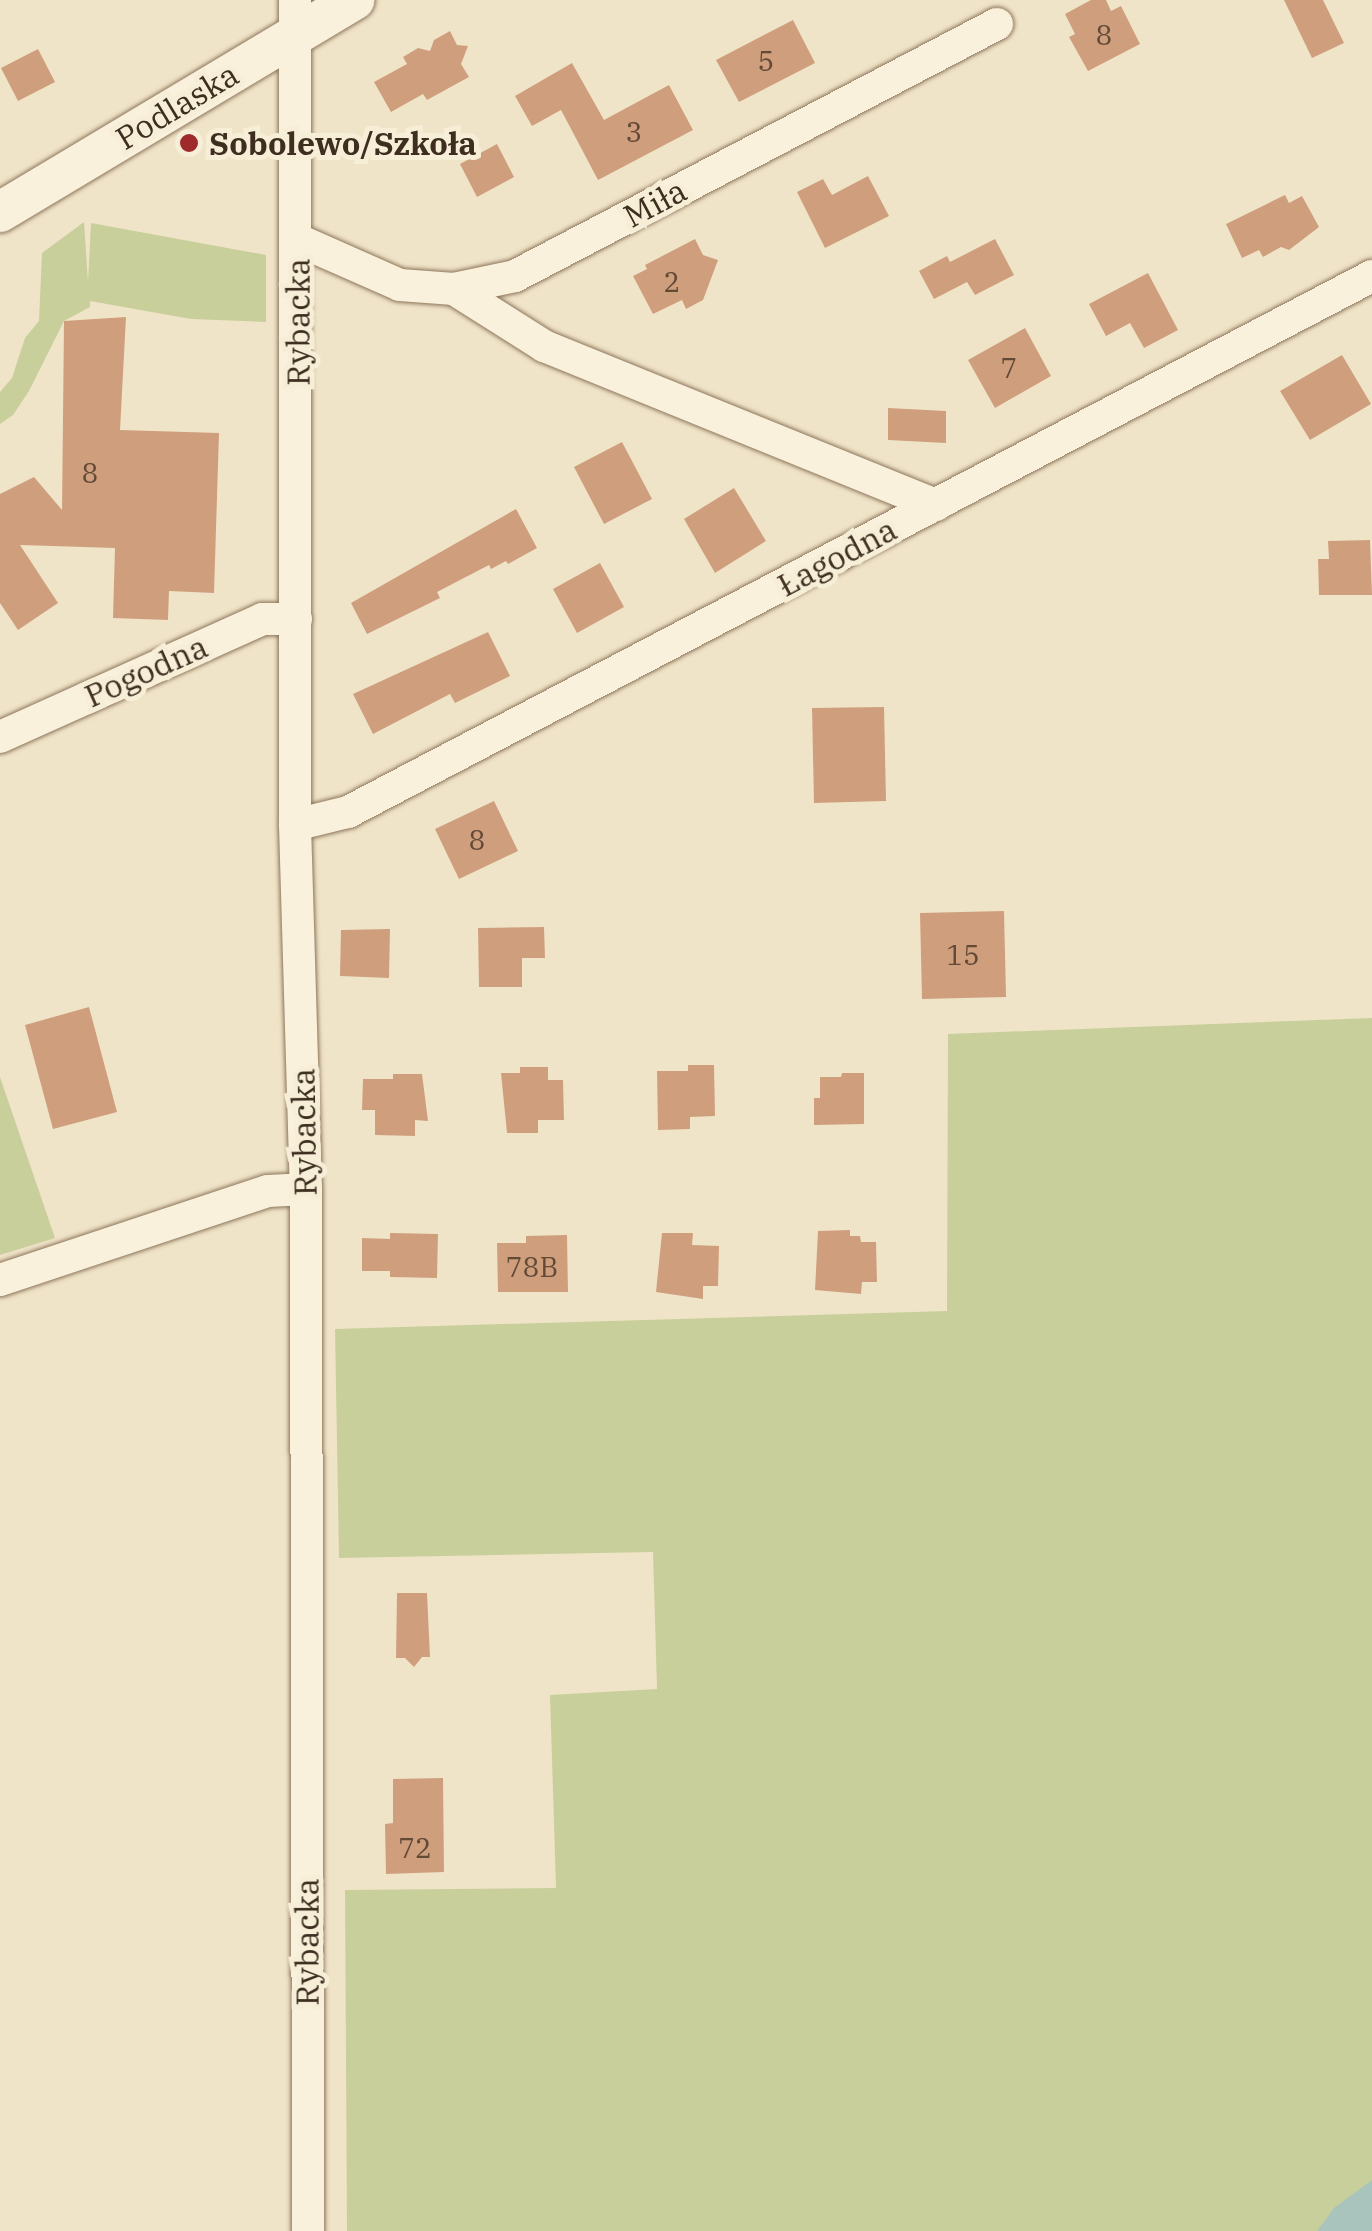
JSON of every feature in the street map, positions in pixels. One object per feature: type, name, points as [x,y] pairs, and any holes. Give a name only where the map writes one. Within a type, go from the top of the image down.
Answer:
[{"type":"street","name":"Podlaska","points":[[0,212],[297,16],[354,0]]},
{"type":"street","name":"Rybacka","points":[[297,16],[296,825],[306,1189],[308,2231]]},
{"type":"street","name":"Miła","points":[[298,240],[400,285],[454,288],[515,276],[997,24]]},
{"type":"street","name":"Łagodna","points":[[296,825],[348,812],[1372,276]]},
{"type":"street","points":[[454,288],[544,346],[936,505]]},
{"type":"street","name":"Pogodna","points":[[0,737],[262,620],[296,619]]},
{"type":"street","points":[[0,1280],[268,1190],[306,1189]]},
{"type":"green space","points":[[84,222],[88,282],[91,223],[266,255],[266,322],[191,319],[90,301],[90,307],[64,321],[29,391],[13,415],[0,424],[0,392],[12,378],[25,338],[39,321],[42,253]]},
{"type":"green space","points":[[1372,1018],[1372,2231],[347,2231],[345,1890],[556,1888],[550,1695],[657,1689],[653,1552],[339,1558],[335,1329],[947,1311],[948,1034]]},
{"type":"green space","points":[[0,1077],[55,1238],[0,1255]]},
{"type":"water","points":[[1372,2180],[1372,2231],[1317,2231],[1334,2208]]},
{"type":"building","points":[[1091,0],[1106,0],[1111,11],[1121,6],[1140,44],[1088,71],[1069,37],[1075,34],[1065,14]]},
{"type":"building","points":[[1284,0],[1323,0],[1344,43],[1312,58]]},
{"type":"building","points":[[793,20],[815,63],[739,102],[716,60]]},
{"type":"building","points":[[450,31],[457,45],[468,46],[461,64],[469,77],[427,100],[423,94],[391,112],[374,82],[407,64],[403,57],[418,48],[430,51],[434,40]]},
{"type":"building","points":[[38,49],[55,82],[18,101],[1,68]]},
{"type":"building","points":[[572,63],[604,120],[669,85],[693,130],[598,180],[561,110],[532,126],[515,96]]},
{"type":"building","points":[[497,144],[514,177],[477,197],[460,164]]},
{"type":"building","points":[[868,176],[889,216],[825,248],[797,192],[823,179],[832,195]]},
{"type":"building","points":[[1285,195],[1289,203],[1302,196],[1319,227],[1289,250],[1281,247],[1263,257],[1259,250],[1242,258],[1226,224]]},
{"type":"building","points":[[695,239],[703,255],[718,260],[703,300],[686,309],[682,300],[653,314],[633,276],[647,269],[645,265]]},
{"type":"building","points":[[995,239],[1014,275],[975,295],[967,282],[934,299],[919,271],[947,256],[950,262]]},
{"type":"building","points":[[1148,273],[1178,330],[1144,348],[1130,323],[1106,336],[1089,304]]},
{"type":"building","points":[[126,317],[120,430],[219,433],[214,593],[169,591],[168,620],[113,618],[115,548],[20,545],[58,603],[18,630],[0,603],[0,494],[34,477],[62,510],[64,321]]},
{"type":"building","points":[[1025,328],[1051,376],[995,408],[968,360]]},
{"type":"building","points":[[1342,355],[1371,404],[1310,440],[1280,391]]},
{"type":"building","points":[[888,408],[946,411],[946,443],[888,440]]},
{"type":"building","points":[[622,442],[652,499],[604,524],[574,467]]},
{"type":"building","points":[[734,488],[766,541],[715,573],[684,519]]},
{"type":"building","points":[[516,509],[537,548],[508,564],[506,561],[491,569],[489,565],[437,592],[440,598],[367,634],[351,603]]},
{"type":"building","points":[[1370,540],[1372,595],[1319,595],[1318,559],[1329,559],[1328,541]]},
{"type":"building","points":[[600,563],[624,607],[577,633],[553,589]]},
{"type":"building","points":[[488,632],[510,676],[455,703],[450,694],[373,734],[353,694]]},
{"type":"building","points":[[884,707],[886,801],[814,803],[812,708]]},
{"type":"building","points":[[494,801],[518,851],[459,879],[435,829]]},
{"type":"building","points":[[1004,911],[1006,997],[922,999],[920,913]]},
{"type":"building","points":[[544,927],[545,958],[522,958],[522,987],[479,987],[478,928]]},
{"type":"building","points":[[390,929],[389,978],[340,976],[341,930]]},
{"type":"building","points":[[89,1007],[117,1112],[53,1129],[25,1025]]},
{"type":"building","points":[[688,1065],[714,1065],[715,1116],[690,1117],[690,1129],[658,1130],[657,1071],[688,1071]]},
{"type":"building","points":[[520,1067],[548,1067],[548,1080],[563,1080],[564,1120],[538,1120],[538,1133],[507,1133],[501,1073],[520,1073]]},
{"type":"building","points":[[842,1073],[864,1073],[864,1124],[814,1125],[814,1098],[820,1098],[820,1077],[841,1077]]},
{"type":"building","points":[[393,1074],[422,1074],[428,1121],[415,1120],[415,1136],[375,1135],[375,1110],[362,1110],[363,1079],[393,1079]]},
{"type":"building","points":[[850,1230],[850,1236],[860,1236],[861,1242],[876,1242],[877,1282],[862,1282],[861,1294],[815,1290],[818,1231]]},
{"type":"building","points":[[390,1233],[438,1234],[437,1278],[390,1277],[390,1271],[362,1271],[362,1238],[390,1239]]},
{"type":"building","points":[[662,1233],[693,1233],[692,1245],[719,1246],[718,1286],[703,1286],[703,1299],[656,1292]]},
{"type":"building","points":[[567,1235],[568,1292],[498,1292],[497,1243],[526,1243],[526,1236]]},
{"type":"building","points":[[397,1593],[427,1593],[430,1657],[422,1657],[414,1667],[405,1658],[396,1658]]},
{"type":"building","points":[[443,1778],[444,1872],[386,1874],[385,1824],[393,1823],[393,1779]]},
{"type":"place","name":"Sobolewo/Szkoła","points":[[189,143]]}]
